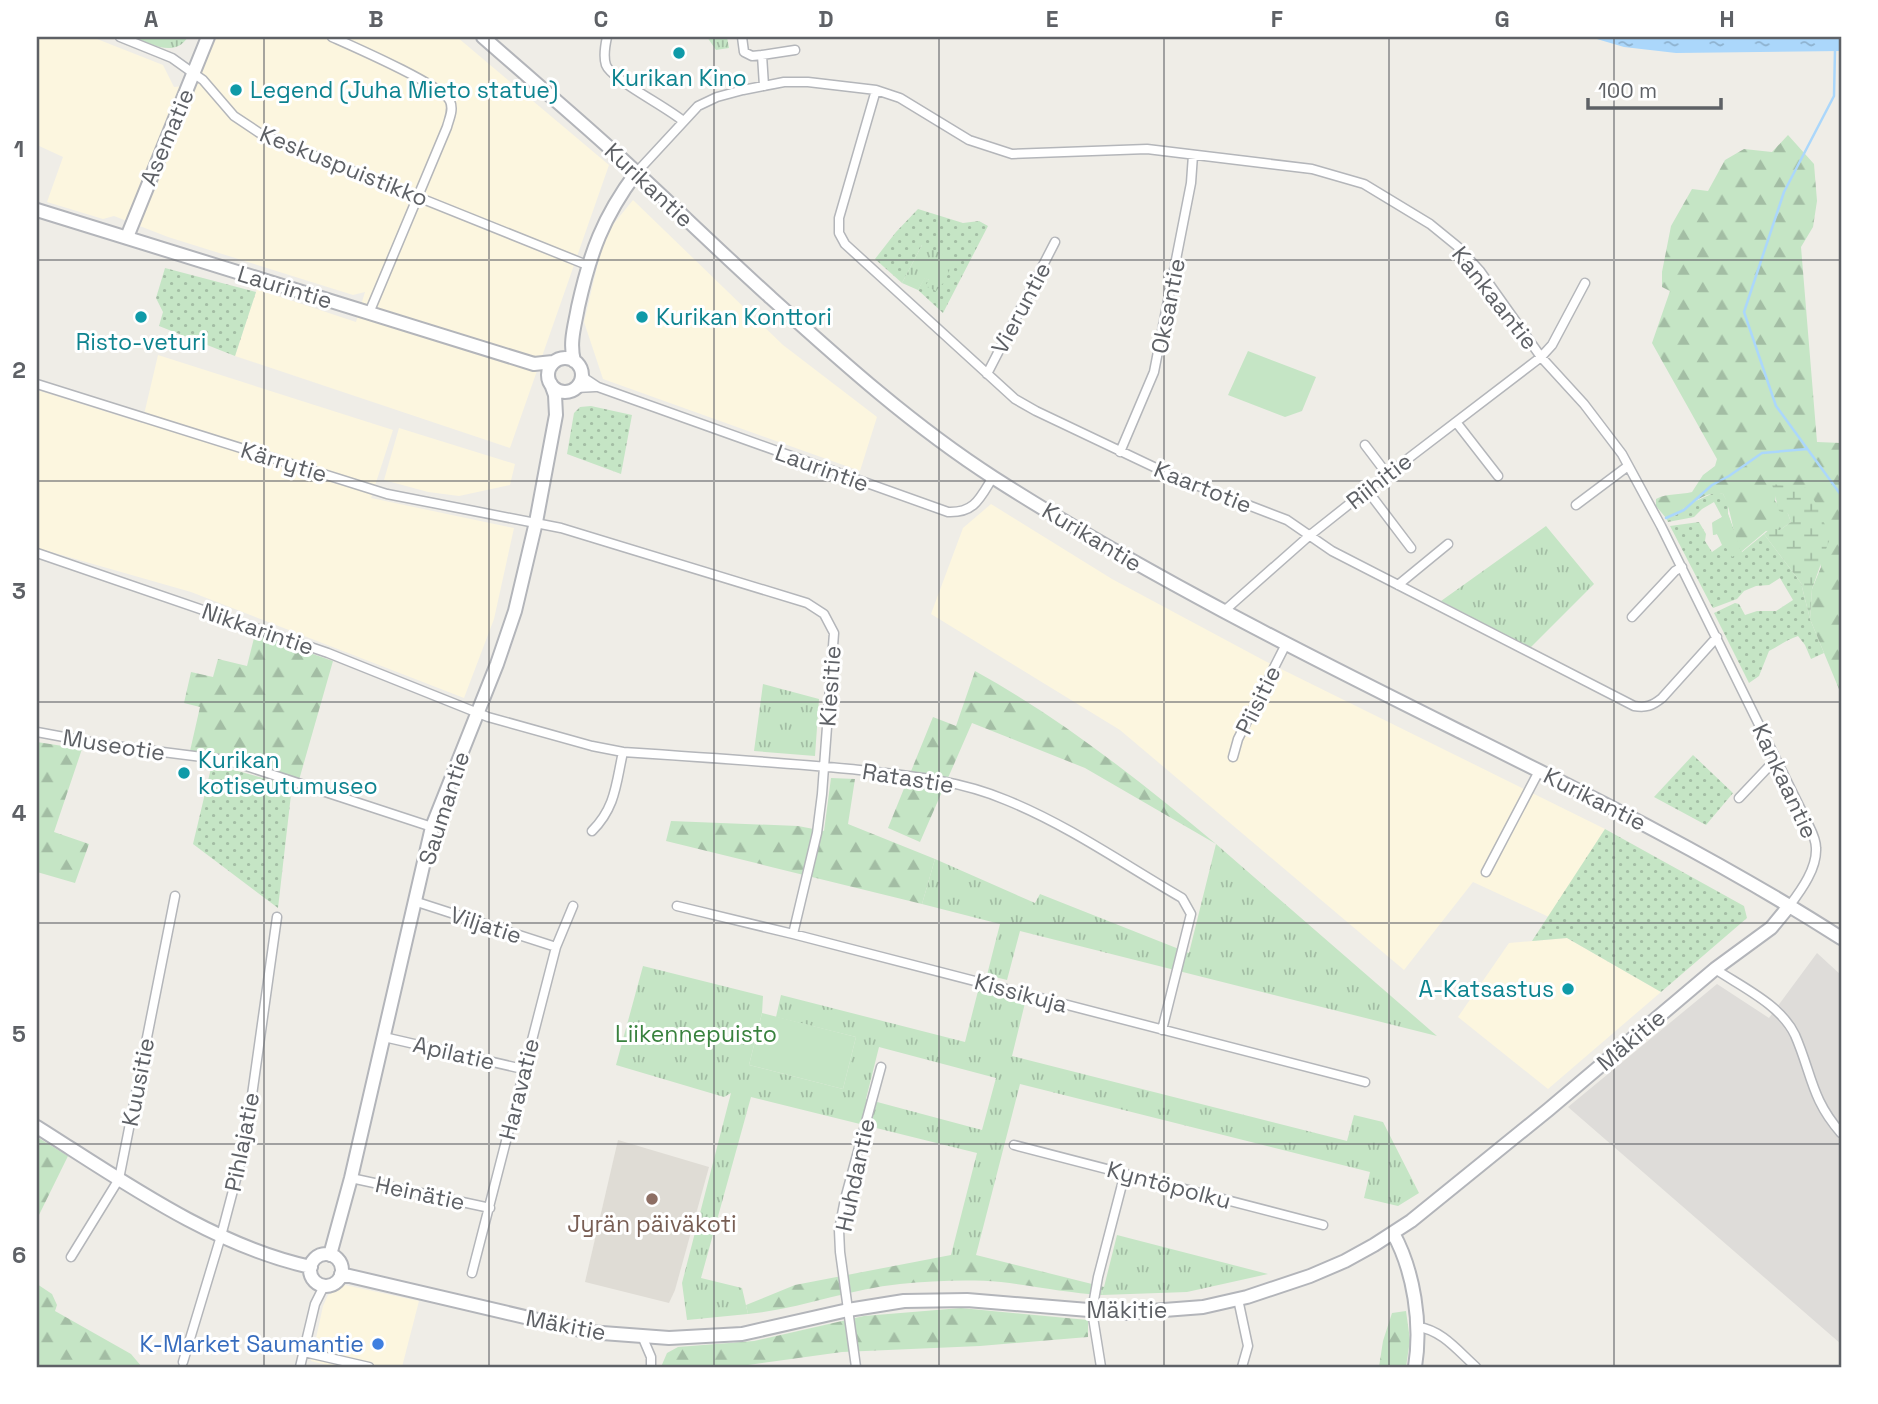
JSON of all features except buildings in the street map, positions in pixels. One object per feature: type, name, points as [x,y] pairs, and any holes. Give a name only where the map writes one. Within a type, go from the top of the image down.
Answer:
[{"type":"street","name":"Keskuspuistikko","points":[[120,37],[172,58],[194,73],[234,116],[249,128],[587,265]]},
{"type":"street","name":"Asematie","points":[[127,237],[208,37]]},
{"type":"street","points":[[332,37],[422,81],[446,95],[451,103],[452,111],[447,127],[369,313]]},
{"type":"street","name":"Kurikantie","points":[[483,37],[846,365],[933,435],[993,477],[1140,566],[1223,612],[1705,855],[1841,938]]},
{"type":"street","points":[[607,37],[604,51],[606,67],[617,79],[668,108],[683,121]]},
{"type":"street","points":[[742,37],[744,52],[752,57],[795,51]]},
{"type":"street","points":[[761,55],[765,86]]},
{"type":"street","name":"Kankaantie","points":[[636,173],[698,106],[717,97],[765,86],[784,82],[808,82],[876,90],[900,98],[969,140],[1012,154],[1147,149],[1312,169],[1364,184],[1430,224],[1457,246],[1480,271],[1541,357],[1584,404],[1628,466],[1682,567],[1798,800],[1816,847],[1807,880],[1790,905]]},
{"type":"street","name":"Kaartotie","points":[[876,90],[839,218],[839,233],[845,244],[1015,399],[1175,477],[1287,520],[1332,551],[1634,706],[1653,706],[1717,637]]},
{"type":"street","name":"Oksantie","points":[[1120,452],[1154,372],[1191,183],[1193,155]]},
{"type":"street","points":[[573,390],[559,391],[550,381],[549,369],[566,351],[571,341],[587,265],[612,208],[636,173]]},
{"type":"street","name":"Laurintie","points":[[37,210],[534,364],[555,360]]},
{"type":"street","name":"Vieruntie","points":[[987,374],[1055,243]]},
{"type":"street","name":"Riihitie","points":[[1223,612],[1309,536],[1541,357],[1552,345],[1585,283]]},
{"type":"street","points":[[556,406],[562,396],[573,390],[581,380],[582,373],[574,360],[571,341]]},
{"type":"street","points":[[555,360],[563,357],[574,360]]},
{"type":"street","name":"Laurintie","points":[[534,364],[550,381]]},
{"type":"street","name":"Laurintie","points":[[582,373],[598,387],[948,512],[962,512],[977,503],[993,477]]},
{"type":"street","name":"Saumantie","points":[[330,1255],[351,1178],[432,827],[497,664],[515,611],[536,522],[556,406],[550,381]]},
{"type":"street","name":"Kärrytie","points":[[37,384],[387,494],[536,522]]},
{"type":"street","name":"Laurintie","points":[[573,390],[598,387]]},
{"type":"street","points":[[1456,422],[1498,476]]},
{"type":"street","points":[[1365,445],[1387,474]]},
{"type":"street","points":[[1576,505],[1628,466]]},
{"type":"street","points":[[1367,490],[1411,548]]},
{"type":"street","name":"Kiesitie","points":[[536,522],[807,603],[824,614],[834,633],[824,767],[817,833],[793,934]]},
{"type":"street","points":[[1398,585],[1448,544]]},
{"type":"street","name":"Nikkarintie","points":[[37,553],[328,653],[476,712]]},
{"type":"street","points":[[1632,617],[1675,571],[1682,567]]},
{"type":"street","name":"Piisitie","points":[[1233,757],[1238,739],[1286,644]]},
{"type":"street","name":"Ratastie","points":[[476,712],[623,752],[913,776],[1006,799],[1066,830],[1182,898],[1191,914],[1162,1030]]},
{"type":"street","name":"Museotie","points":[[37,732],[240,764],[432,827]]},
{"type":"street","points":[[592,831],[612,804],[623,752]]},
{"type":"street","points":[[1740,799],[1776,759]]},
{"type":"street","points":[[1486,872],[1539,771]]},
{"type":"street","name":"Kuusitie","points":[[71,1257],[119,1179],[175,896]]},
{"type":"street","name":"Viljatie","points":[[416,902],[556,947]]},
{"type":"street","name":"Mäkitie","points":[[341,1274],[589,1332],[668,1338],[742,1334],[848,1310],[904,1301],[967,1300],[1125,1313],[1168,1311],[1238,1299],[1310,1276],[1345,1261],[1392,1233],[1548,1110],[1715,970],[1771,928],[1790,905]]},
{"type":"street","name":"Haravatie","points":[[472,1273],[556,947],[573,906]]},
{"type":"street","name":"Kissikuja","points":[[677,906],[1365,1082]]},
{"type":"street","name":"Pihlajatie","points":[[183,1362],[245,1145],[277,918]]},
{"type":"street","points":[[1715,970],[1772,1007],[1794,1033],[1816,1096],[1825,1115],[1841,1133]]},
{"type":"street","name":"Apilatie","points":[[384,1037],[523,1069]]},
{"type":"street","name":"Huhdantie","points":[[856,1367],[839,1230],[880,1067]]},
{"type":"street","points":[[37,1127],[119,1179],[221,1236],[311,1267]]},
{"type":"street","name":"Kyntöpolku","points":[[1014,1144],[1324,1225]]},
{"type":"street","points":[[1101,1367],[1092,1311],[1125,1173]]},
{"type":"street","name":"Heinätie","points":[[351,1178],[489,1208]]},
{"type":"street","points":[[1392,1233],[1401,1247],[1418,1327],[1415,1367]]},
{"type":"street","points":[[300,1367],[315,1304],[324,1286],[334,1283],[341,1274],[339,1262],[330,1255],[318,1257],[311,1267],[313,1278],[324,1286]]},
{"type":"street","points":[[1238,1299],[1248,1346],[1242,1367]]},
{"type":"street","points":[[1418,1327],[1440,1334],[1476,1367]]},
{"type":"street","points":[[642,1336],[651,1357],[651,1367]]},
{"type":"street","points":[[304,1352],[369,1367]]},
{"type":"shaded area","points":[[37,37],[92,37],[163,65],[174,87],[194,85],[214,37],[457,37],[609,165],[510,448],[235,356],[257,289],[356,322],[365,292],[353,295],[168,237],[114,216],[103,219],[47,202],[63,157],[37,145]]},
{"type":"shaded area","points":[[633,200],[783,345],[877,417],[860,471],[603,379],[584,322],[600,254],[611,227]]},
{"type":"shaded area","points":[[158,355],[393,430],[371,498],[514,528],[494,619],[464,698],[191,592],[37,548],[37,390],[142,423]]},
{"type":"shaded area","points":[[399,428],[515,464],[510,485],[459,496],[428,492],[384,480]]},
{"type":"shaded area","points":[[991,504],[1112,579],[1265,661],[1605,829],[1549,917],[1473,882],[1404,970],[1120,730],[931,614],[963,528]]},
{"type":"shaded area","points":[[1567,938],[1661,992],[1548,1089],[1458,1017],[1509,943]]},
{"type":"shaded area","points":[[1817,953],[1841,975],[1841,1344],[1568,1107],[1717,984],[1769,1018]]},
{"type":"shaded area","name":"Jyrän päiväkoti","points":[[618,1140],[709,1167],[669,1303],[585,1282]]},
{"type":"shaded area","points":[[345,1285],[419,1301],[402,1367],[335,1367],[311,1361],[323,1306],[328,1295]]},
{"type":"green space","points":[[133,37],[188,37],[176,47],[162,48]]},
{"type":"green space","points":[[707,37],[727,37],[729,48],[716,50]]},
{"type":"green space","points":[[1788,135],[1814,164],[1817,201],[1813,227],[1801,247],[1817,442],[1841,443],[1841,694],[1810,619],[1812,589],[1821,567],[1807,489],[1785,487],[1776,493],[1775,501],[1788,514],[1791,522],[1780,530],[1766,531],[1741,552],[1723,494],[1715,493],[1700,498],[1666,518],[1656,506],[1656,499],[1660,497],[1692,492],[1703,475],[1715,466],[1717,459],[1652,343],[1670,291],[1662,287],[1662,272],[1671,226],[1692,189],[1708,191],[1725,160],[1744,149],[1772,152]]},
{"type":"green space","points":[[918,209],[963,223],[979,221],[988,226],[943,313],[918,290],[925,277],[936,291],[922,245],[902,283],[875,259]]},
{"type":"green space","points":[[922,245],[954,259],[945,281],[936,291],[925,286],[929,280],[925,278],[918,290],[902,283]]},
{"type":"green space","points":[[165,268],[256,292],[235,356],[159,326],[163,312],[156,298]]},
{"type":"green space","points":[[1248,351],[1316,377],[1302,411],[1285,417],[1228,395]]},
{"type":"green space","points":[[591,406],[632,415],[621,474],[567,454],[574,413],[580,407]]},
{"type":"green space","points":[[1772,484],[1807,488],[1830,538],[1812,589],[1810,619],[1801,583],[1764,534],[1771,528],[1780,530],[1791,522],[1788,514],[1779,511]]},
{"type":"green space","points":[[1716,492],[1723,494],[1728,503],[1728,514],[1742,552],[1764,534],[1801,583],[1810,619],[1824,653],[1811,659],[1805,645],[1798,636],[1794,637],[1769,651],[1759,676],[1749,683],[1714,613],[1735,603],[1739,604],[1745,615],[1757,611],[1776,611],[1793,600],[1780,578],[1769,585],[1744,591],[1737,599],[1713,608],[1670,526],[1699,522],[1712,552],[1722,545],[1717,534],[1713,535],[1712,523],[1722,517],[1714,502],[1694,517],[1668,522],[1666,518]]},
{"type":"green space","points":[[1728,514],[1741,552],[1732,557],[1717,534],[1713,535],[1713,522]]},
{"type":"green space","points":[[1546,526],[1594,584],[1530,648],[1441,601]]},
{"type":"green space","points":[[255,634],[333,661],[299,780],[242,759],[190,751],[200,707],[184,703],[191,672],[213,677],[218,659],[247,666]]},
{"type":"green space","points":[[975,671],[1039,709],[1100,752],[1216,844],[1085,768],[972,723],[920,842],[888,828],[933,717],[956,726]]},
{"type":"green space","points":[[763,684],[819,699],[815,756],[754,751]]},
{"type":"green space","points":[[37,742],[82,749],[54,832],[89,844],[75,883],[37,872]]},
{"type":"green space","points":[[1693,755],[1733,793],[1706,825],[1654,797]]},
{"type":"green space","points":[[212,764],[292,786],[278,908],[193,844]]},
{"type":"green space","points":[[831,778],[855,779],[848,824],[935,859],[922,904],[666,841],[671,821],[798,826],[824,831]]},
{"type":"green space","points":[[1605,829],[1744,906],[1747,918],[1661,992],[1567,938],[1532,941]]},
{"type":"green space","points":[[1216,844],[1437,1036],[1020,931],[1007,980],[987,975],[1000,924],[922,904],[935,859],[1035,903],[1040,894],[1189,953]]},
{"type":"green space","name":"Liikennepuisto","points":[[643,966],[763,996],[762,1013],[749,1065],[843,1089],[856,1037],[776,1017],[781,995],[965,1042],[978,991],[1025,1003],[1012,1056],[1347,1141],[1354,1115],[1383,1122],[1419,1193],[1398,1206],[1364,1198],[1370,1172],[1020,1084],[976,1255],[951,1255],[977,1153],[751,1097],[701,1278],[742,1288],[748,1314],[687,1320],[682,1283],[731,1093],[724,1097],[616,1065]],"holes":[[[879,1047],[996,1078],[982,1130],[866,1099]]]},
{"type":"green space","points":[[762,1013],[856,1037],[843,1089],[749,1065]]},
{"type":"green space","points":[[37,1137],[68,1156],[37,1219]]},
{"type":"green space","points":[[1117,1235],[1268,1274],[1187,1292],[1102,1295]]},
{"type":"green space","points":[[951,1255],[976,1255],[1104,1287],[1102,1295],[989,1281],[912,1283],[862,1290],[748,1314],[746,1305],[795,1285]]},
{"type":"green space","points":[[37,1284],[52,1294],[57,1305],[55,1311],[131,1354],[142,1367],[37,1367]]},
{"type":"green space","points":[[961,1308],[1088,1320],[1088,1337],[980,1346],[842,1352],[734,1367],[661,1367],[667,1353],[678,1347],[754,1341],[864,1316]]},
{"type":"green space","points":[[1406,1311],[1410,1340],[1406,1367],[1379,1367],[1383,1341],[1392,1313]]},
{"type":"water","points":[[1590,37],[1841,37],[1841,51],[1676,53],[1624,47]]},
{"type":"waterway","points":[[1835,50],[1834,96],[1784,192],[1744,312],[1776,406],[1841,495]]},
{"type":"waterway","points":[[1666,518],[1684,510],[1712,485],[1762,453],[1807,449]]},
{"type":"place","name":"Kurikan Kino","points":[[679,53]]},
{"type":"place","name":"Legend (Juha Mieto statue)","points":[[236,90]]},
{"type":"place","name":"Risto-veturi","points":[[141,317]]},
{"type":"place","name":"Kurikan Konttori","points":[[642,317]]},
{"type":"place","name":"Kurikan kotiseutumuseo","points":[[184,773]]},
{"type":"place","name":"A-Katsastus","points":[[1568,989]]},
{"type":"place","name":"Jyrän päiväkoti","points":[[652,1199]]},
{"type":"place","name":"K-Market Saumantie","points":[[378,1344]]}]
